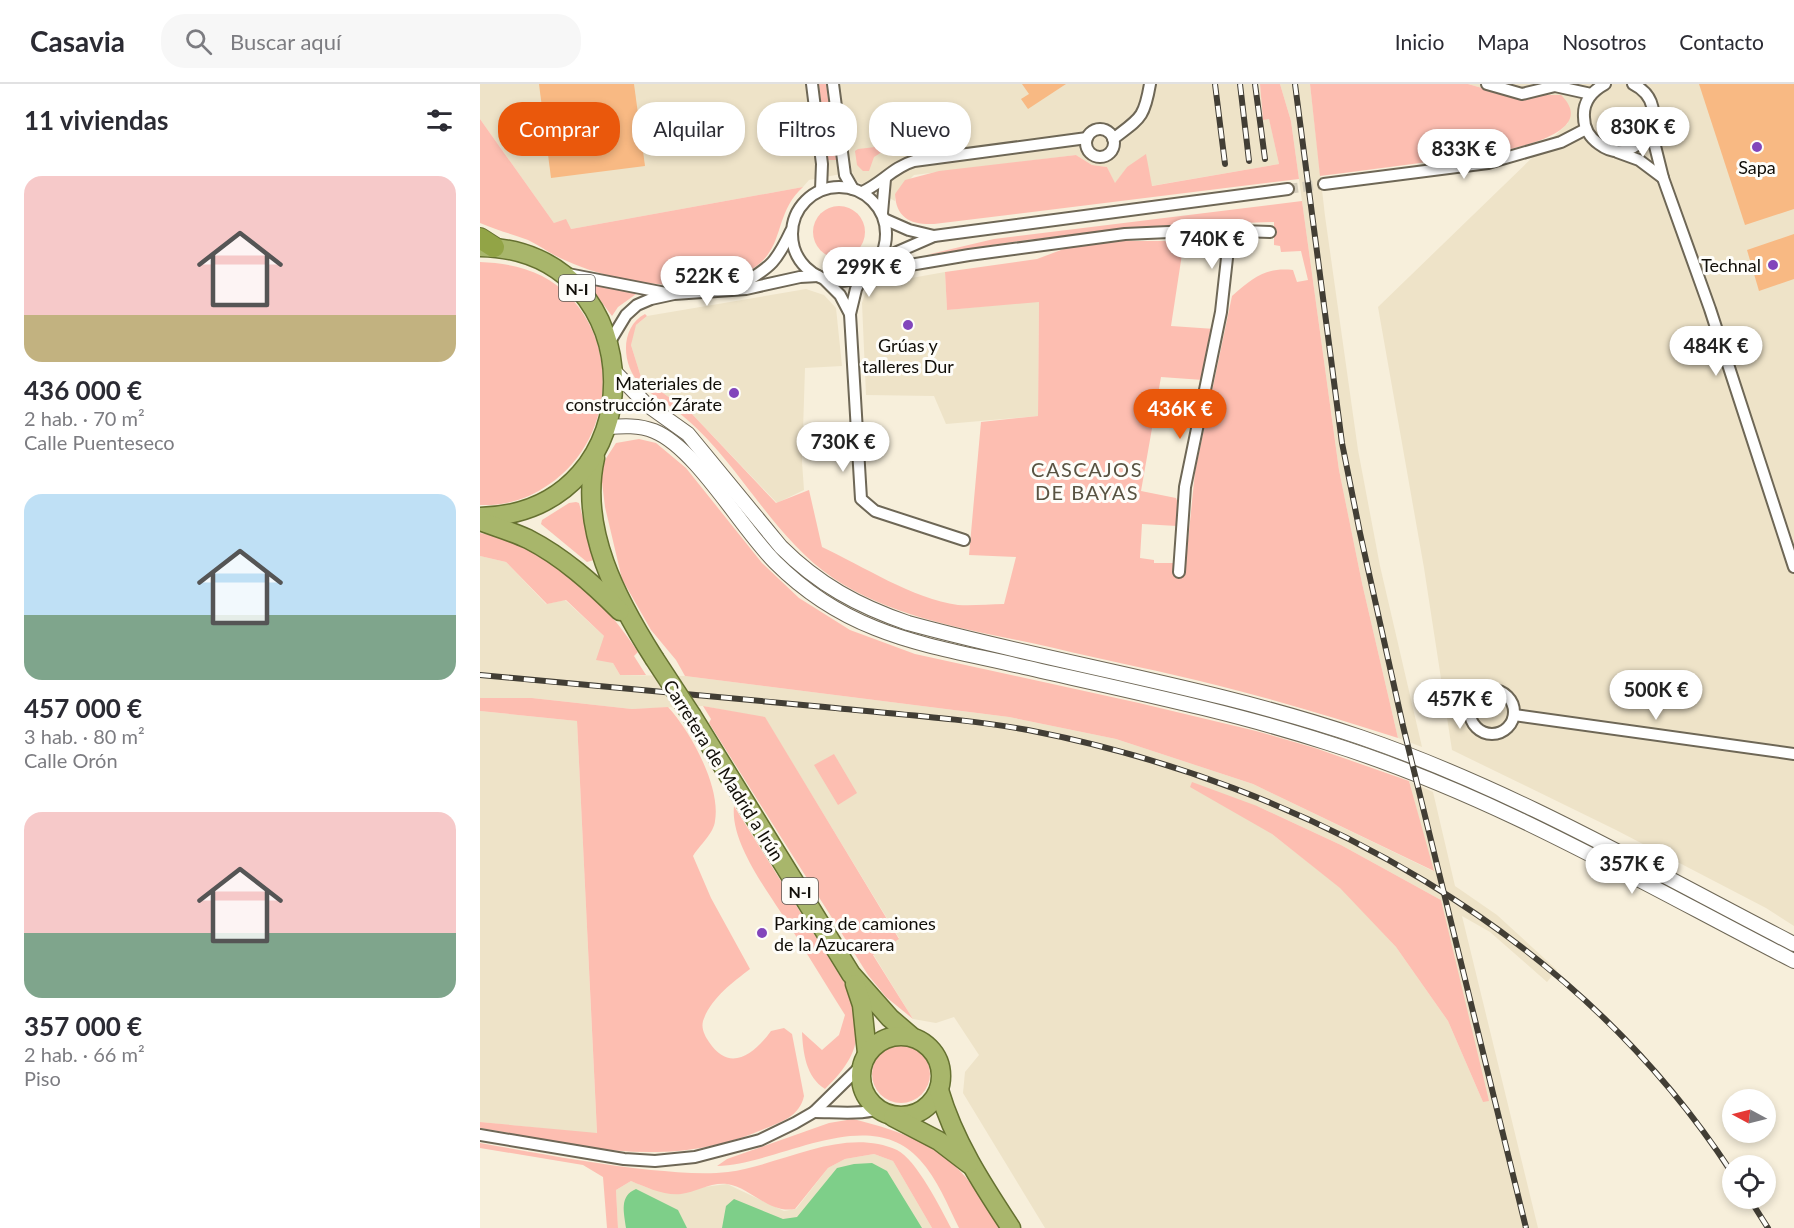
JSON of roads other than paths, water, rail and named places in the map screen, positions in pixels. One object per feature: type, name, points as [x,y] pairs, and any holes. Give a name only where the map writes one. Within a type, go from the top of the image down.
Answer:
[{"type":"highway","name":"N-I","points":[[485,244],[528,256],[559,272],[581,292],[598,316],[609,343],[615,372],[614,400],[608,427],[596,452],[590,484],[599,542],[610,579],[631,623]]},
{"type":"highway","name":"N-I","points":[[480,519],[520,512],[543,502],[569,483],[596,452]]},
{"type":"highway","name":"N-I","points":[[480,519],[528,539],[569,564],[598,589],[631,623]]},
{"type":"highway","name":"Carretera de Madrid a Irún","points":[[631,623],[692,716],[851,974]]},
{"type":"highway","name":"N-I","points":[[851,974],[890,1018],[911,1036]]},
{"type":"highway","name":"N-I","points":[[851,974],[862,1005],[865,1059]]},
{"type":"highway","points":[[970,1165],[939,1141],[882,1111],[863,1090],[865,1059],[886,1038],[911,1036],[924,1042],[935,1053],[941,1068],[939,1090],[948,1118],[970,1165],[1011,1228]]},
{"type":"highway","points":[[882,1111],[902,1116],[917,1113],[930,1104],[939,1090]]},
{"type":"street","points":[[812,84],[822,164],[821,190]]},
{"type":"street","points":[[833,84],[845,175],[858,191],[873,201],[883,216],[909,231],[934,236],[1288,189]]},
{"type":"street","points":[[1115,136],[1100,130],[1092,132],[1088,144],[1094,156],[1107,155],[1113,148],[1115,136],[1133,125],[1142,116],[1150,84]]},
{"type":"street","points":[[1487,84],[1522,94],[1555,86],[1598,87],[1584,111],[1586,129],[1593,140],[1602,147],[1639,160],[1663,178]]},
{"type":"street","points":[[1614,151],[1629,149],[1642,142],[1651,130],[1654,117],[1652,104],[1646,93],[1635,84]]},
{"type":"street","points":[[1324,184],[1488,163],[1561,142],[1586,129]]},
{"type":"street","points":[[1651,130],[1663,178],[1710,309],[1794,567]]},
{"type":"street","points":[[735,289],[772,265],[792,228],[801,205],[821,190],[832,187],[858,191],[885,179],[897,168],[914,161],[1072,141],[1088,144]]},
{"type":"street","points":[[877,262],[885,245],[883,216],[885,179]]},
{"type":"street","points":[[792,228],[793,243],[798,256],[807,268],[821,277],[840,295],[850,314]]},
{"type":"street","points":[[1179,572],[1185,487],[1221,312],[1230,231]]},
{"type":"street","points":[[877,262],[892,268],[1014,248],[1125,234],[1270,232]]},
{"type":"street","points":[[934,236],[877,262],[864,274],[856,289],[850,314],[861,499],[875,511],[964,540]]},
{"type":"street","points":[[559,272],[674,294]]},
{"type":"street","points":[[609,343],[626,315],[637,305],[651,299],[674,294],[715,293],[746,289],[800,277],[821,277],[838,281],[864,274]]},
{"type":"street","points":[[615,372],[646,404],[688,434],[796,563],[829,588],[863,606],[925,628],[1251,705],[1370,741],[1446,770],[1513,800],[1794,944]]},
{"type":"street","points":[[608,427],[643,427],[673,441],[698,468],[776,564],[812,594],[853,619],[931,645],[1194,706],[1289,731],[1400,768],[1482,802],[1550,835],[1794,961]]},
{"type":"street","points":[[1494,690],[1501,692],[1511,701],[1514,715],[1507,728],[1493,734],[1485,733],[1473,724],[1470,710],[1472,703],[1481,693],[1494,690]]},
{"type":"street","points":[[1514,715],[1794,754]]},
{"type":"street","points":[[480,1135],[609,1157],[655,1161],[695,1157],[760,1140],[814,1112],[865,1059]]},
{"type":"street","points":[[814,1112],[882,1111]]},
{"type":"tunnel","points":[[1288,189],[1324,184]]},
{"type":"railway","points":[[1215,84],[1225,164]]},
{"type":"railway","points":[[1240,84],[1249,161]]},
{"type":"railway","points":[[1255,84],[1265,159]]},
{"type":"railway","points":[[1295,84],[1342,443],[1360,533],[1403,726],[1526,1228]]},
{"type":"railway","points":[[480,675],[977,722],[1028,730],[1132,755],[1233,788],[1332,830],[1425,881],[1514,941],[1595,1010],[1668,1087],[1722,1160]]},
{"type":"railway","points":[[1756,1209],[1768,1228]]},
{"type":"place","name":"Sapa","points":[[1757,147]]},
{"type":"place","name":"Technal","points":[[1773,265]]},
{"type":"place","name":"Grúas y talleres Dur","points":[[908,325]]},
{"type":"place","name":"Materiales de construcción Zárate","points":[[734,393]]},
{"type":"place","name":"Parking de camiones de la Azucarera","points":[[762,933]]},
{"type":"district","name":"CASCAJOS DE BAYAS","points":[[1087,480]]}]
